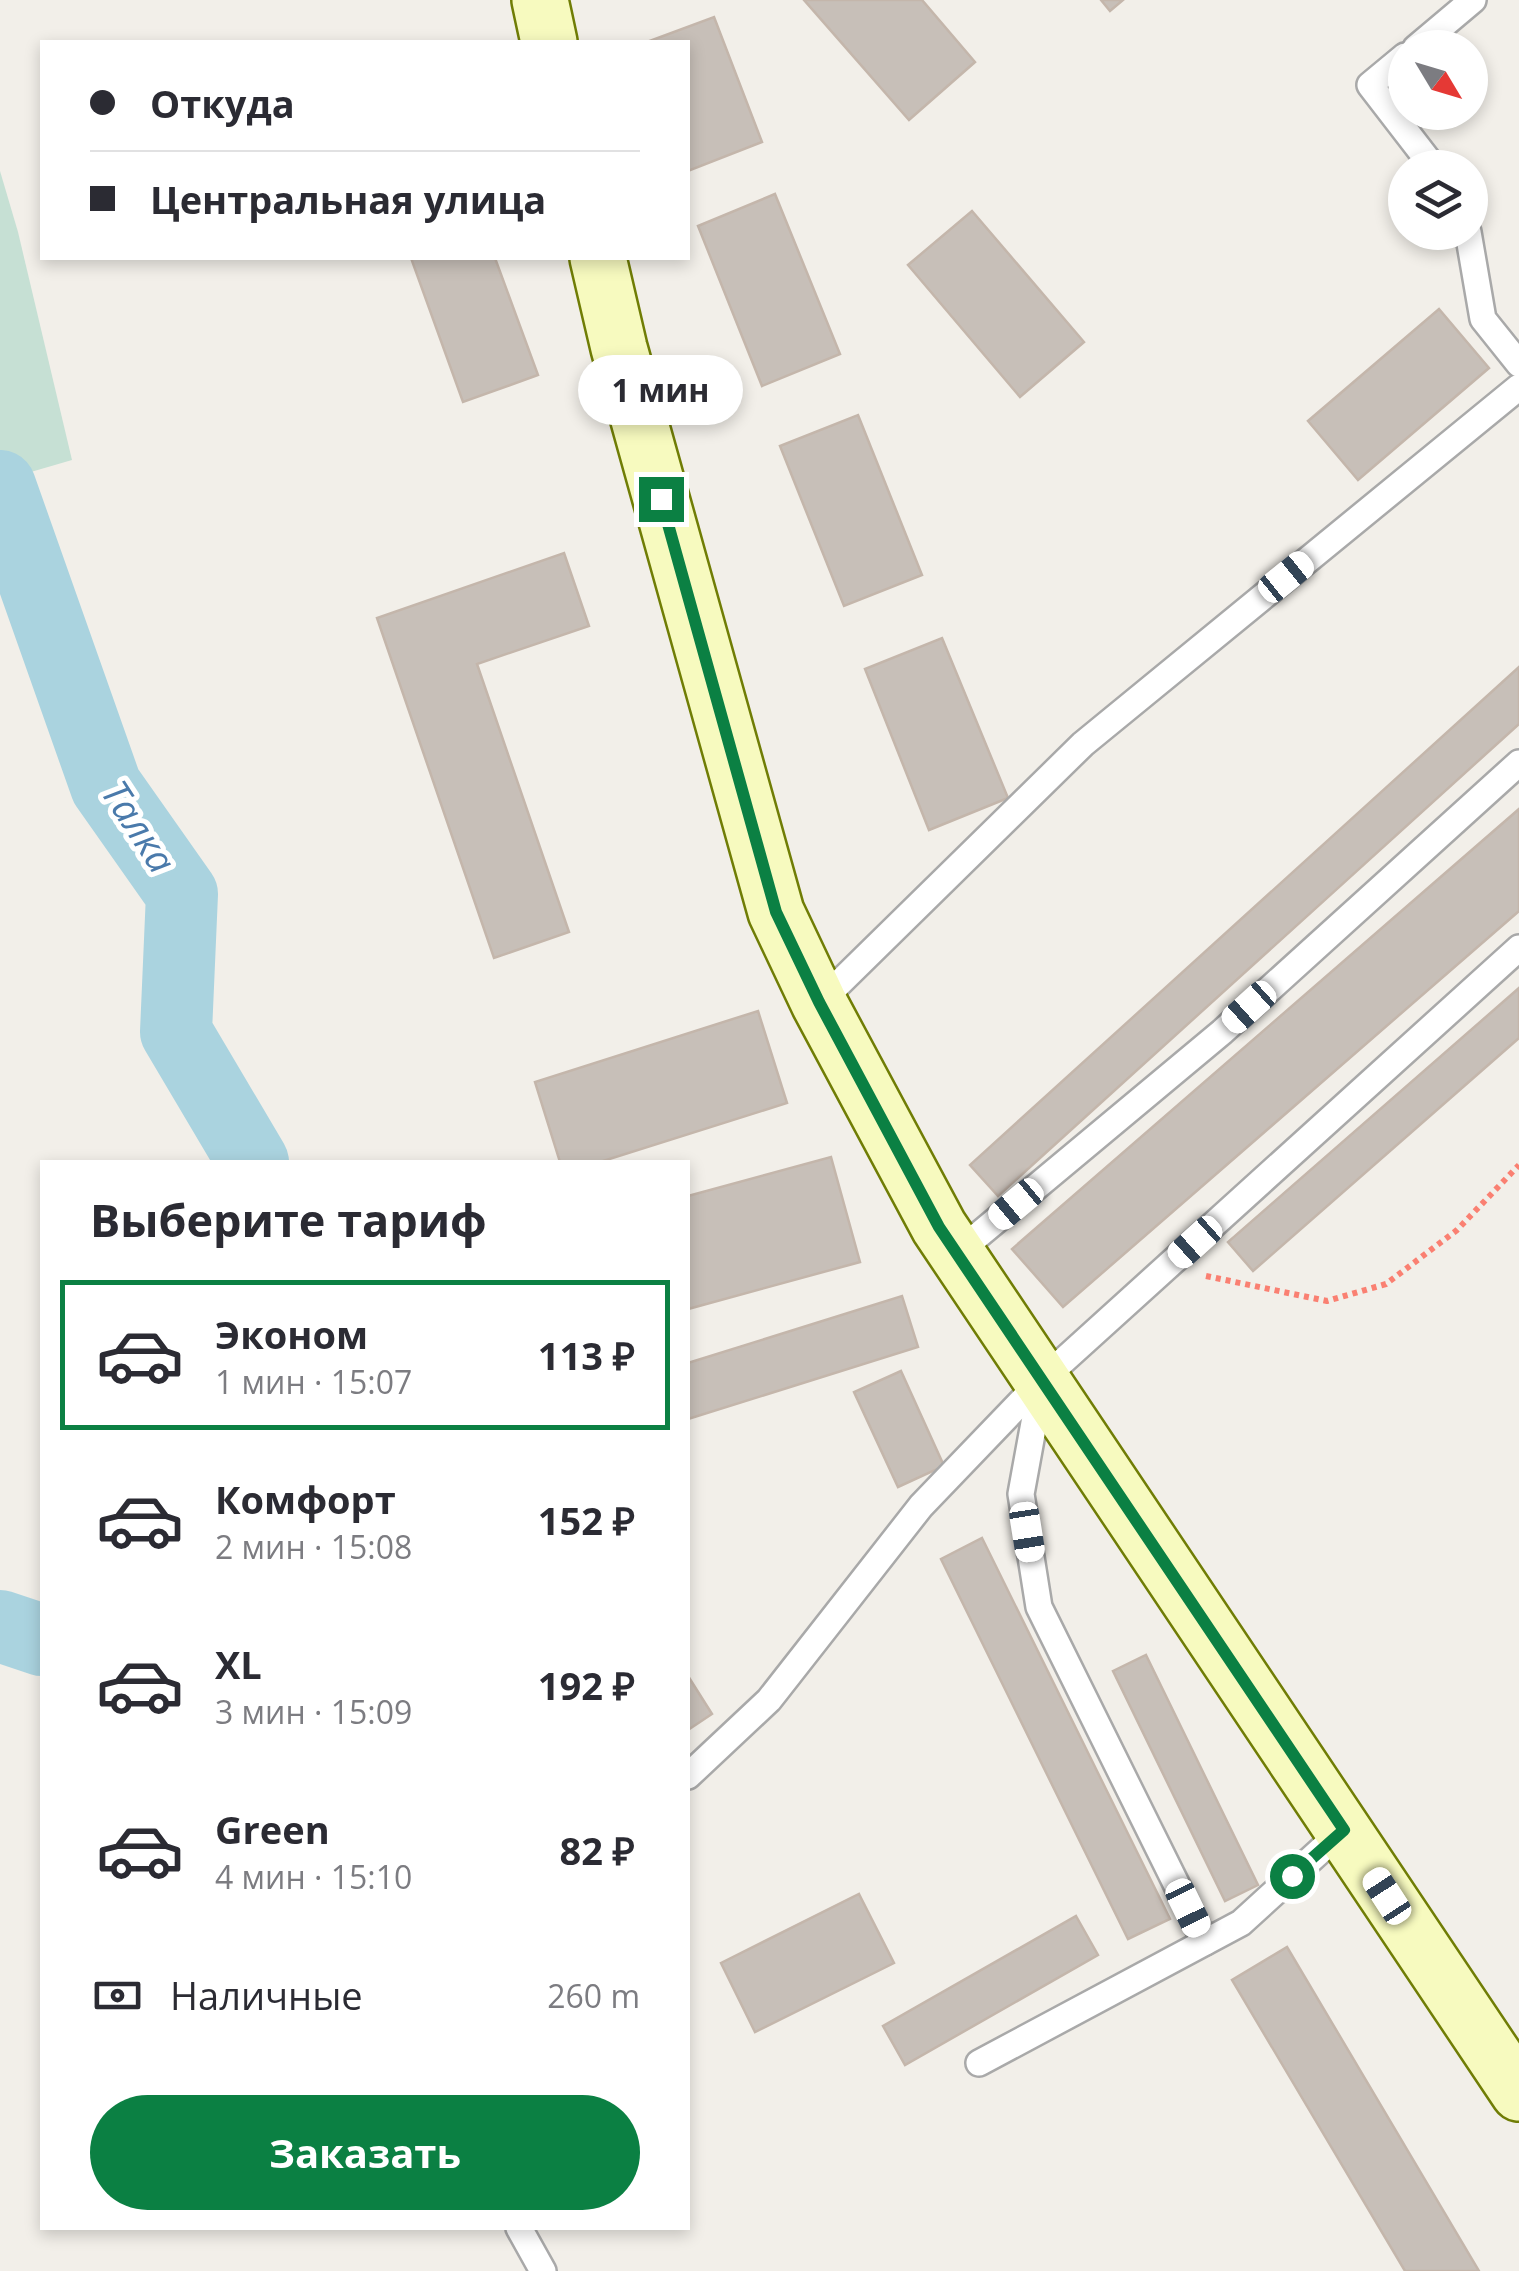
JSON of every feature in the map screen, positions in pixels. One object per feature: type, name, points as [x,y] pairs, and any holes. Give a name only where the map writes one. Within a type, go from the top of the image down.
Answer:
[{"type":"street","points":[[540,0],[550,40]]},
{"type":"street","points":[[598,260],[619,348],[776,912],[819,1002],[939,1227],[1519,2092]]},
{"type":"lane","points":[[1437,30],[1473,0]]},
{"type":"lane","points":[[1388,70],[1370,85],[1388,108]]},
{"type":"lane","points":[[1405,130],[1420,150]]},
{"type":"lane","points":[[1471,250],[1483,319],[1519,364]]},
{"type":"lane","points":[[819,1002],[1083,744],[1519,387]]},
{"type":"lane","points":[[957,1253],[1222,1032],[1519,763]]},
{"type":"lane","points":[[690,1774],[769,1700],[920,1506],[1042,1380],[1519,948]]},
{"type":"lane","points":[[1042,1380],[1021,1494],[1039,1607],[1205,1942]]},
{"type":"lane","points":[[979,2063],[1241,1922],[1344,1830]]},
{"type":"lane","points":[[520,2230],[543,2271]]},
{"type":"path","points":[[1166,1268],[1327,1301],[1386,1284],[1458,1230],[1519,1165]]},
{"type":"green space","points":[[0,171],[72,460],[0,481]]},
{"type":"building","points":[[804,0],[922,0],[975,62],[909,120]]},
{"type":"building","points":[[1101,0],[1123,0],[1110,11]]},
{"type":"building","points":[[714,17],[762,142],[690,170],[690,40],[652,40]]},
{"type":"building","points":[[775,194],[840,354],[762,386],[698,226]]},
{"type":"building","points":[[972,211],[1084,342],[1020,397],[908,265]]},
{"type":"building","points":[[412,260],[496,260],[538,375],[463,402]]},
{"type":"building","points":[[1439,309],[1489,368],[1358,480],[1308,421]]},
{"type":"building","points":[[858,415],[922,575],[844,606],[780,446]]},
{"type":"building","points":[[564,553],[589,626],[477,664],[569,932],[494,958],[377,618]]},
{"type":"building","points":[[942,638],[1008,798],[929,830],[865,669]]},
{"type":"building","points":[[1519,667],[1519,724],[998,1196],[970,1165]]},
{"type":"building","points":[[1519,809],[1519,911],[1063,1307],[1012,1249]]},
{"type":"building","points":[[1519,988],[1519,1038],[1253,1271],[1228,1242]]},
{"type":"building","points":[[758,1011],[787,1103],[606,1160],[559,1160],[535,1082]]},
{"type":"building","points":[[831,1157],[860,1262],[690,1308],[690,1195]]},
{"type":"building","points":[[902,1296],[918,1347],[690,1418],[690,1362]]},
{"type":"building","points":[[901,1371],[944,1466],[898,1487],[854,1392]]},
{"type":"building","points":[[982,1538],[1170,1919],[1128,1939],[941,1559]]},
{"type":"building","points":[[1146,1655],[1258,1885],[1225,1901],[1113,1671]]},
{"type":"building","points":[[690,1679],[712,1714],[690,1729]]},
{"type":"building","points":[[859,1894],[894,1963],[755,2032],[721,1963]]},
{"type":"building","points":[[1076,1916],[1098,1955],[905,2065],[883,2026]]},
{"type":"building","points":[[1287,1947],[1479,2271],[1405,2271],[1232,1980]]},
{"type":"waterway","name":"Талка","points":[[0,486],[106,786],[182,894],[176,1032],[252,1160]]},
{"type":"waterway","name":"Талка","points":[[0,1626],[40,1639]]},
{"type":"route","points":[[661,499],[776,912],[819,1002],[939,1227],[1344,1830],[1292,1876]]}]
